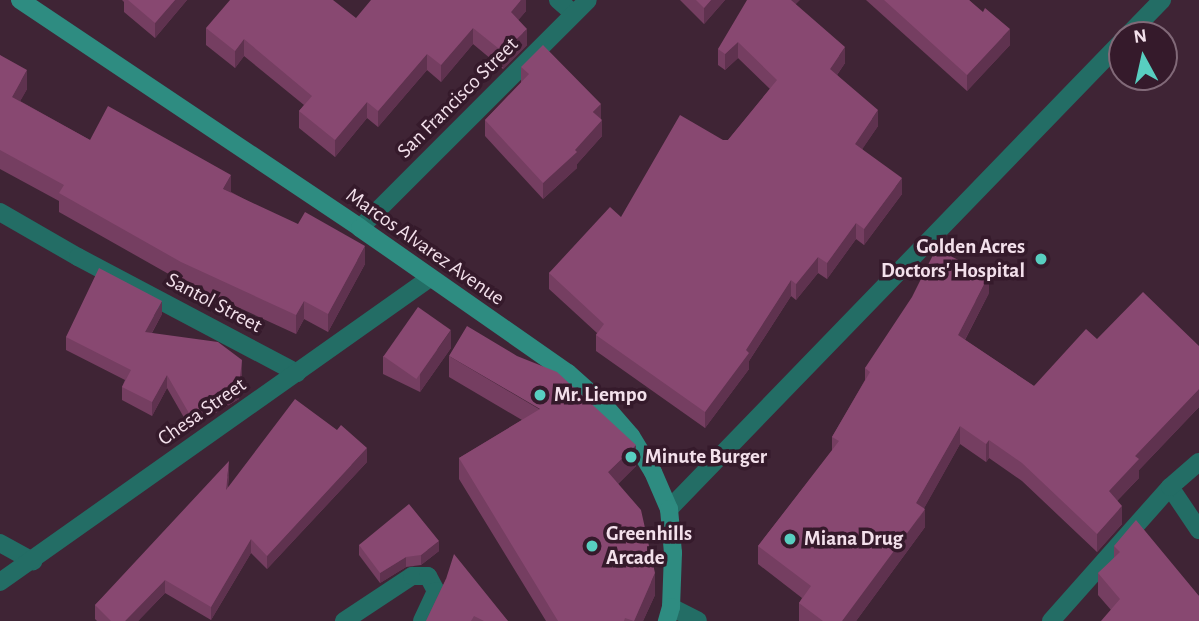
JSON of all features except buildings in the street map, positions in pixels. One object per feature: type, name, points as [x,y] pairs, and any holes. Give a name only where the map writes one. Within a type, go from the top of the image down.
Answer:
[{"type":"main road","name":"Marcos Alvarez Avenue","points":[[20,0],[360,228],[568,373],[604,405],[631,436],[653,472],[669,509],[673,553],[669,614]]},
{"type":"street","points":[[558,0],[574,14]]},
{"type":"street","name":"San Francisco Street","points":[[360,228],[588,0]]},
{"type":"street","points":[[1142,21],[1162,0]]},
{"type":"street","points":[[669,509],[1108,55]]},
{"type":"street","name":"Santol Street","points":[[0,212],[78,257],[297,373]]},
{"type":"street","name":"Chesa Street","points":[[0,582],[430,278]]},
{"type":"street","points":[[1051,621],[1170,487],[1199,462]]},
{"type":"street","points":[[1170,487],[1199,530]]},
{"type":"street","points":[[0,543],[33,561]]},
{"type":"street","points":[[344,621],[412,576],[428,576],[436,591],[422,621]]},
{"type":"street","points":[[669,614],[698,621]]},
{"type":"place","name":"Golden Acres Doctors' Hospital","points":[[1041,259]]},
{"type":"place","name":"Mr. Liempo","points":[[540,395]]},
{"type":"place","name":"Minute Burger","points":[[631,457]]},
{"type":"place","name":"Miana Drug","points":[[790,539]]},
{"type":"place","name":"Greenhills Arcade","points":[[592,546]]}]
